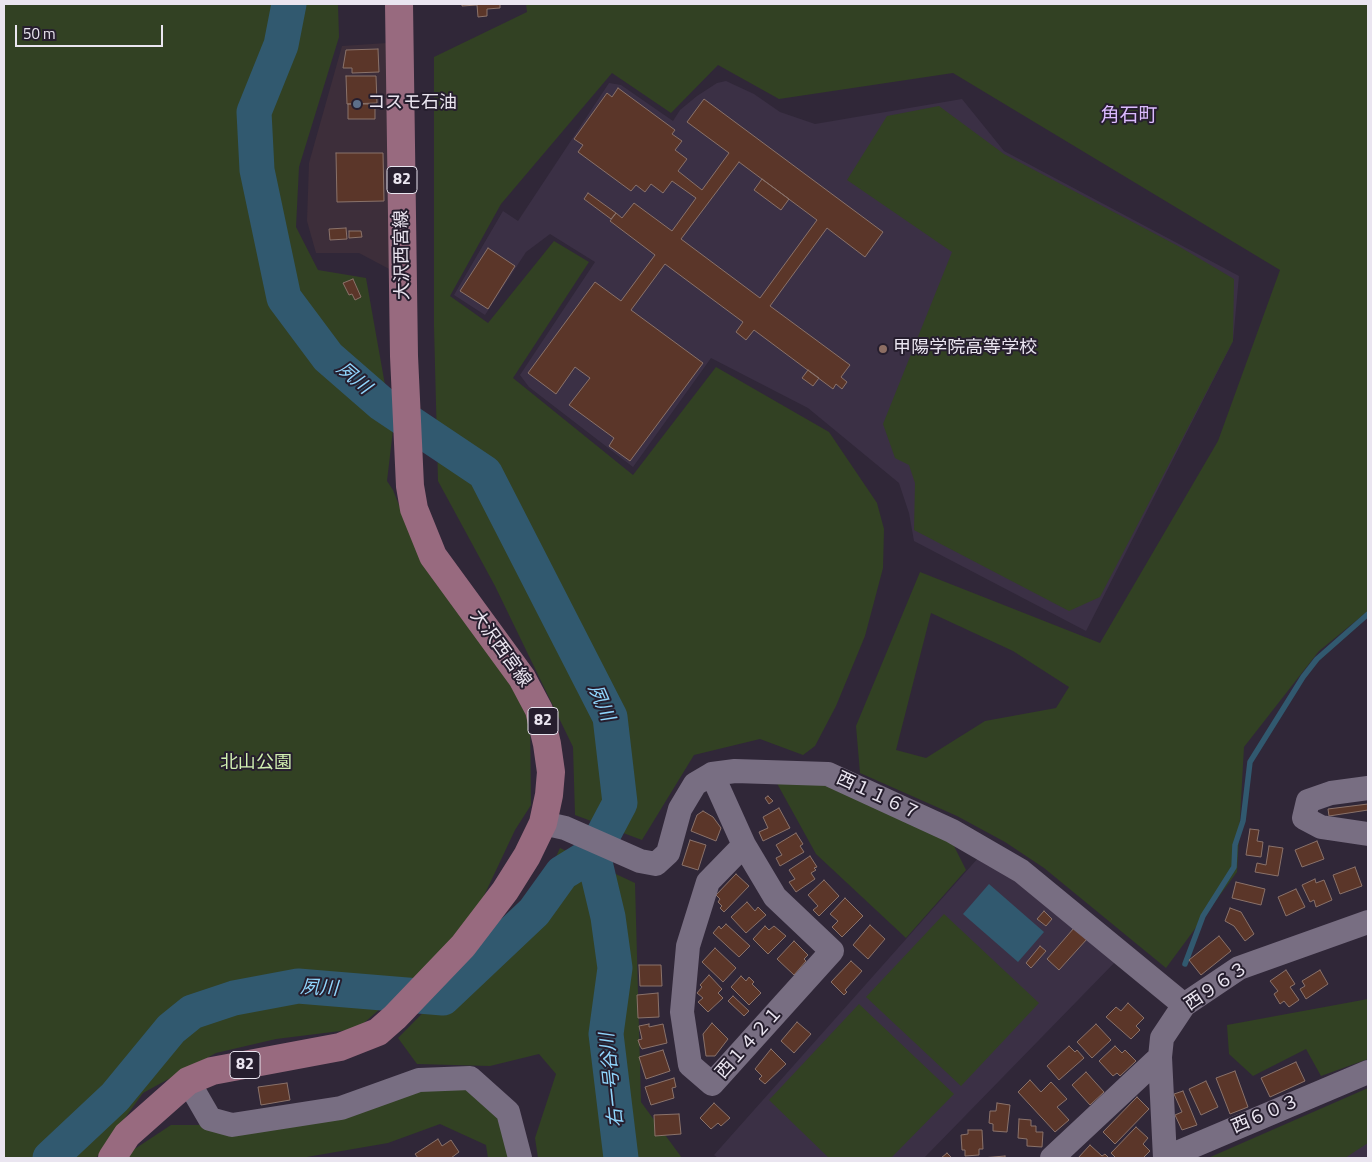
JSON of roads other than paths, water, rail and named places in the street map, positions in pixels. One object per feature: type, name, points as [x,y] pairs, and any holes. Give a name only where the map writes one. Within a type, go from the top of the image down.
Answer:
[{"type":"main road","name":"大沢西宮線","points":[[112,1158],[127,1135],[188,1081],[212,1071],[340,1047],[378,1032],[400,1012],[463,946],[505,891],[527,856],[554,826],[549,795],[548,744],[539,710],[522,678],[433,556],[414,509],[408,464],[404,356],[399,4]]},
{"type":"street","name":"西１１６７","points":[[554,826],[640,862],[656,864],[668,853],[680,809],[695,784],[712,774],[735,771],[828,774],[952,831],[1021,871],[1184,1005]]},
{"type":"street","name":"西１４２１","points":[[712,774],[744,845],[775,897],[832,950],[712,1084],[690,1065],[682,1012],[688,946],[708,882],[744,845]]},
{"type":"street","points":[[1368,788],[1331,793],[1308,801],[1304,818],[1321,827],[1368,834]]},
{"type":"street","name":"西９６３","points":[[1165,1158],[1160,1057],[1162,1038],[1184,1005],[1239,968],[1368,922]]},
{"type":"street","points":[[1052,1158],[1160,1057]]},
{"type":"street","name":"西６０３","points":[[1165,1158],[1368,1072]]},
{"type":"street","points":[[188,1081],[210,1119],[232,1125],[341,1108],[419,1080],[470,1078],[508,1112],[520,1158]]},
{"type":"water","points":[[989,884],[1044,932],[1018,962],[963,914]]},
{"type":"waterway","name":"夙川","points":[[50,1158],[115,1097],[171,1029],[192,1012],[234,998],[298,986],[443,998],[534,912],[562,873],[593,854],[620,803],[610,717],[485,473],[382,404],[328,357],[284,298],[257,170],[254,112],[281,45],[289,4]]},
{"type":"waterway","points":[[1185,964],[1203,916],[1234,867],[1235,845],[1243,821],[1250,762],[1303,677],[1317,659],[1368,614]]},
{"type":"waterway","name":"右一号谷川","points":[[593,854],[608,917],[615,968],[606,1034],[621,1158]]},
{"type":"place","name":"コスモ石油","points":[[357,104]]},
{"type":"place","name":"甲陽学院高等学校","points":[[883,349]]},
{"type":"district","name":"角石町","points":[[1129,116]]},
{"type":"park label","name":"北山公園","points":[[256,764]]}]
